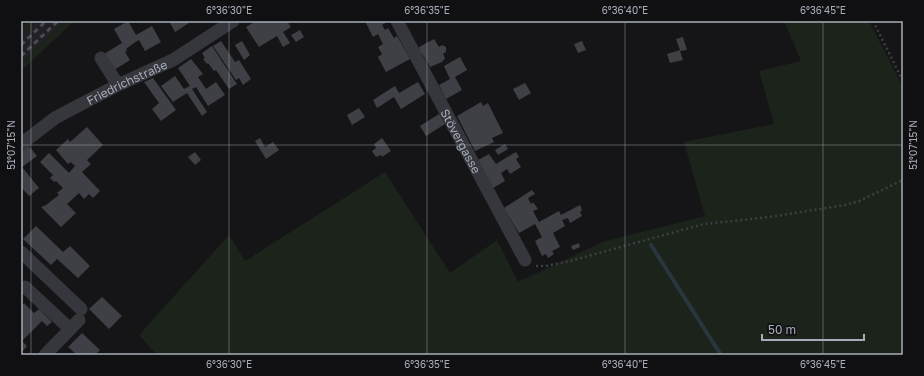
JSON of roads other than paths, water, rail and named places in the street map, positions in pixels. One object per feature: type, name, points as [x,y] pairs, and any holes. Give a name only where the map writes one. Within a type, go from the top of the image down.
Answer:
[{"type":"street","name":"Friedrichstraße","points":[[21,144],[62,114],[118,84],[173,60],[233,21]]},
{"type":"street","name":"Stövergasse","points":[[397,21],[525,260]]},
{"type":"street","points":[[101,58],[118,84]]},
{"type":"street","points":[[21,252],[80,314],[70,329],[45,355]]},
{"type":"street","points":[[41,272],[23,289],[70,329]]},
{"type":"waterway","points":[[651,245],[721,355]]},
{"type":"railway","points":[[21,45],[46,21]]},
{"type":"railway","points":[[21,56],[58,21]]}]
